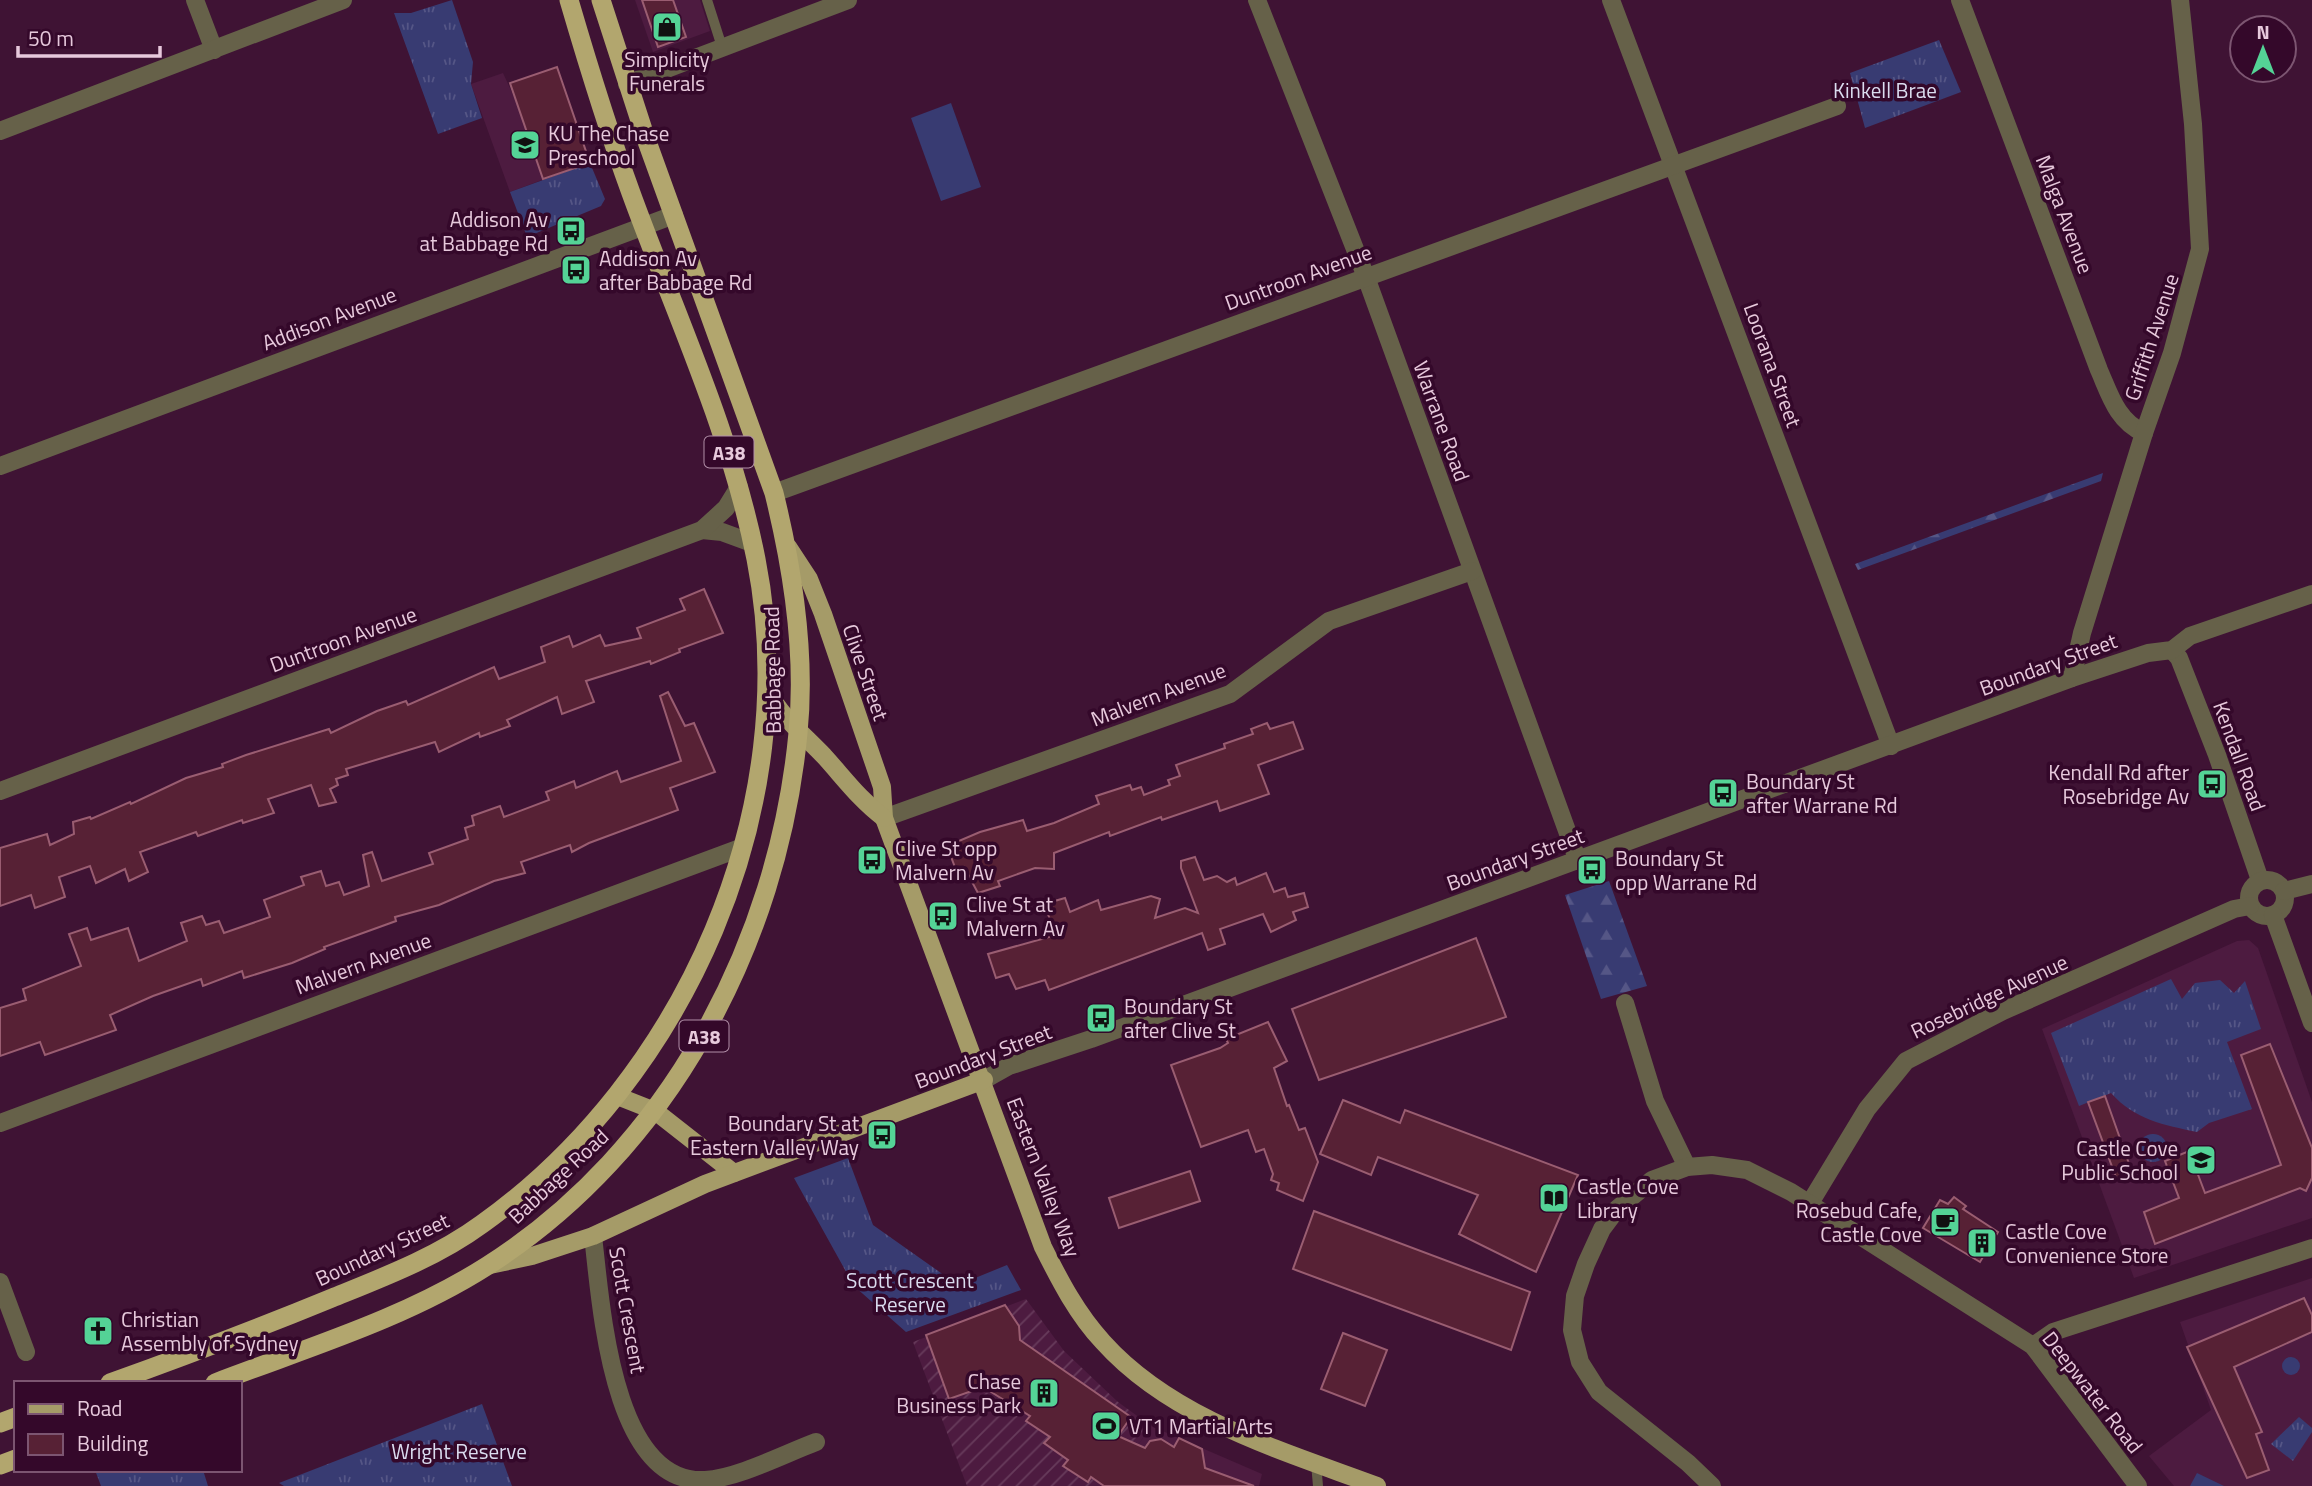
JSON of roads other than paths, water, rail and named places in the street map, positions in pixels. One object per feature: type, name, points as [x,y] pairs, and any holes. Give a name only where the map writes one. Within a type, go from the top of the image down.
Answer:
[{"type":"highway","name":"Babbage Road","points":[[569,0],[643,225],[709,397],[739,487],[752,543],[762,608],[767,690],[755,792],[743,847],[716,927],[696,970],[649,1052],[617,1096]]},
{"type":"highway","name":"Babbage Road","points":[[488,1266],[562,1208],[596,1177],[655,1111],[704,1035],[729,989],[750,937],[781,833],[798,734],[797,635],[788,547],[774,493],[627,84],[601,0]]},
{"type":"highway","name":"Boundary Street","points":[[116,1381],[248,1333],[432,1256],[481,1225],[522,1192],[564,1154],[617,1096]]},
{"type":"highway","name":"Boundary Street","points":[[220,1381],[398,1312],[488,1266]]},
{"type":"main road","name":"Clive Street","points":[[788,547],[809,579],[822,614],[882,787],[884,818],[984,1080]]},
{"type":"main road","points":[[767,690],[798,734],[821,753],[861,801],[884,818]]},
{"type":"main road","name":"Boundary Street","points":[[488,1266],[532,1256],[593,1236],[734,1173],[984,1080]]},
{"type":"main road","name":"Eastern Valley Way","points":[[984,1080],[1043,1247],[1062,1285],[1103,1343],[1132,1371],[1186,1406],[1232,1429],[1316,1463],[1349,1482],[1377,1486]]},
{"type":"main road","points":[[617,1096],[655,1111],[734,1173]]},
{"type":"street","points":[[195,0],[214,50]]},
{"type":"street","points":[[0,131],[343,0]]},
{"type":"street","points":[[627,84],[723,50],[848,0]]},
{"type":"street","name":"Warrane Road","points":[[1257,0],[1366,277],[1577,861]]},
{"type":"street","name":"Loorana Street","points":[[1611,0],[1891,746]]},
{"type":"street","name":"Malga Avenue","points":[[1960,0],[2099,370],[2118,414],[2132,428],[2144,433]]},
{"type":"street","name":"Griffith Avenue","points":[[2072,678],[2082,633],[2179,330],[2200,249],[2194,137],[2180,0]]},
{"type":"street","name":"Duntroon Avenue","points":[[774,493],[1674,163],[1838,106]]},
{"type":"street","name":"Addison Avenue","points":[[0,466],[674,215]]},
{"type":"street","name":"Duntroon Avenue","points":[[0,791],[702,530],[726,508],[739,487]]},
{"type":"street","points":[[702,530],[722,532],[752,543]]},
{"type":"street","name":"Malvern Avenue","points":[[884,818],[1230,694],[1329,621],[1472,571]]},
{"type":"street","name":"Boundary Street","points":[[984,1080],[1009,1066],[1091,1039],[2072,678],[2148,653],[2172,650],[2190,636],[2312,594]]},
{"type":"street","name":"Kendall Road","points":[[2172,650],[2179,657],[2213,743],[2260,880]]},
{"type":"street","name":"Malvern Avenue","points":[[0,1123],[743,847]]},
{"type":"street","points":[[2260,880],[2277,882],[2284,891],[2285,903],[2273,915],[2257,914],[2250,906],[2251,888],[2260,880]]},
{"type":"street","points":[[2284,891],[2312,884]]},
{"type":"street","name":"Rosebridge Avenue","points":[[1810,1203],[1867,1109],[1906,1061],[2003,1011],[2234,909],[2250,906]]},
{"type":"street","points":[[2273,915],[2312,1023]]},
{"type":"street","points":[[1625,1003],[1655,1101],[1687,1167]]},
{"type":"street","name":"Deepwater Road","points":[[1712,1486],[1688,1463],[1600,1392],[1580,1362],[1572,1330],[1575,1296],[1602,1229],[1634,1192],[1652,1180],[1687,1167],[1712,1165],[1746,1170],[1810,1203],[2033,1346],[2138,1486]]},
{"type":"street","name":"Scott Crescent","points":[[593,1236],[614,1375],[642,1448],[670,1474],[705,1480],[734,1473],[816,1441]]},
{"type":"street","points":[[2033,1346],[2053,1332],[2312,1248]]},
{"type":"street","points":[[0,1282],[26,1352]]},
{"type":"lane","points":[[707,0],[723,50]]},
{"type":"lane","points":[[1316,1463],[1318,1486]]},
{"type":"place","name":"Simplicity Funerals","points":[[667,27]]},
{"type":"place","name":"KU The Chase Preschool","points":[[525,145]]},
{"type":"place","name":"Addison Av at Babbage Rd","points":[[571,231]]},
{"type":"place","name":"Addison Av after Babbage Rd","points":[[576,270]]},
{"type":"place","name":"Kendall Rd after Rosebridge Av","points":[[2212,784]]},
{"type":"place","name":"Boundary St after Warrane Rd","points":[[1723,793]]},
{"type":"place","name":"Clive St opp Malvern Av","points":[[872,860]]},
{"type":"place","name":"Boundary St opp Warrane Rd","points":[[1592,870]]},
{"type":"place","name":"Clive St at Malvern Av","points":[[943,916]]},
{"type":"place","name":"Boundary St after Clive St","points":[[1101,1018]]},
{"type":"place","name":"Boundary St at Eastern Valley Way","points":[[882,1135]]},
{"type":"place","name":"Castle Cove Public School","points":[[2201,1160]]},
{"type":"place","name":"Castle Cove Library","points":[[1554,1198]]},
{"type":"place","name":"Rosebud Cafe, Castle Cove","points":[[1945,1222]]},
{"type":"place","name":"Castle Cove Convenience Store","points":[[1982,1243]]},
{"type":"place","name":"Christian Assembly of Sydney","points":[[98,1331]]},
{"type":"place","name":"Chase Business Park","points":[[1044,1393]]},
{"type":"place","name":"VT1 Martial Arts","points":[[1106,1426]]},
{"type":"park label","name":"Kinkell Brae","points":[[1885,90]]},
{"type":"park label","name":"Scott Crescent Reserve","points":[[910,1292]]},
{"type":"park label","name":"Wright Reserve","points":[[459,1451]]}]
